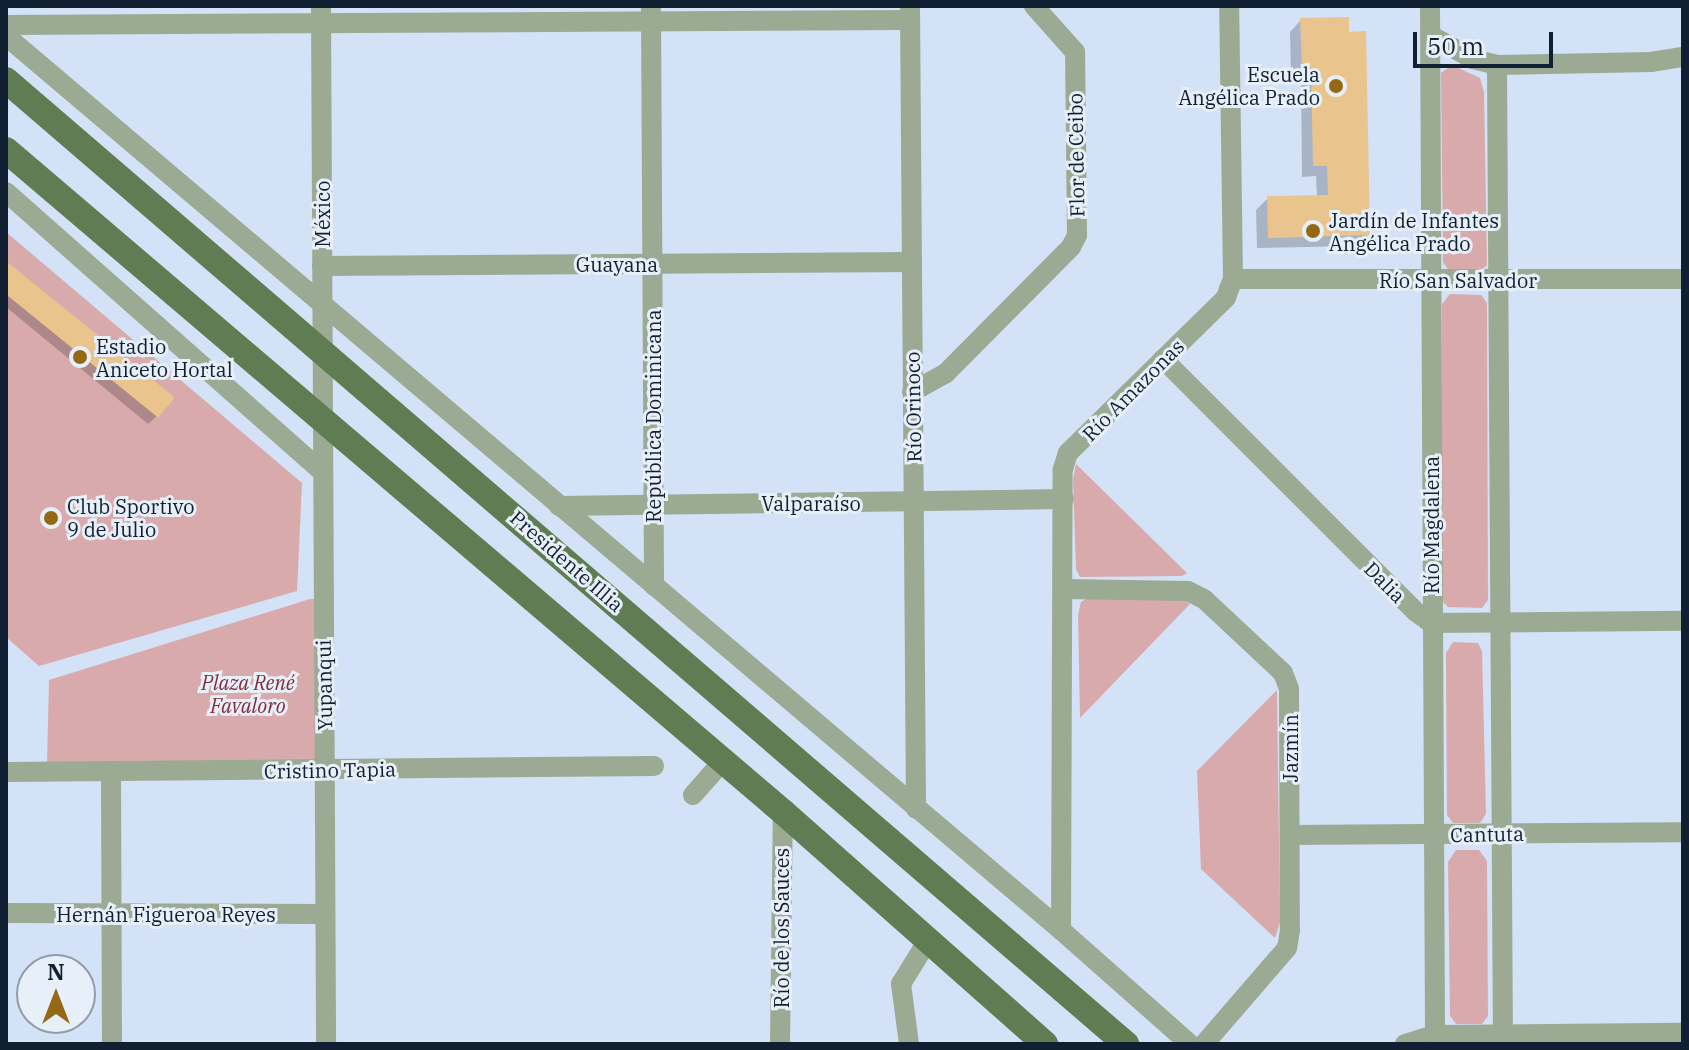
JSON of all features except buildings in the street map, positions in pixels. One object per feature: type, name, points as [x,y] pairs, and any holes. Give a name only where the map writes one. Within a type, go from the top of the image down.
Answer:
[{"type":"main road","name":"Presidente Illia","points":[[6,80],[1126,1044]]},
{"type":"main road","points":[[6,150],[783,812],[1045,1044]]},
{"type":"street","name":"Flor de Ceibo","points":[[912,392],[945,374],[1071,247],[1077,235],[1075,52],[1034,6]]},
{"type":"street","points":[[1229,6],[1233,279]]},
{"type":"street","name":"Río Magdalena","points":[[1430,6],[1435,1039]]},
{"type":"street","name":"Río Orinoco","points":[[910,13],[916,809]]},
{"type":"street","points":[[6,25],[321,14],[910,13]]},
{"type":"street","name":"México","points":[[321,14],[323,422]]},
{"type":"street","name":"República Dominicana","points":[[651,14],[654,586]]},
{"type":"street","points":[[1430,35],[1473,59],[1497,65],[1651,62],[1683,57]]},
{"type":"street","points":[[6,36],[1061,930],[1190,1044]]},
{"type":"street","points":[[1497,65],[1503,1039]]},
{"type":"street","points":[[40,179],[12,197],[322,472]]},
{"type":"street","name":"Guayana","points":[[322,266],[912,262]]},
{"type":"street","name":"Río San Salvador","points":[[1233,279],[1683,279]]},
{"type":"street","name":"Río Amazonas","points":[[1061,930],[1063,469],[1068,453],[1226,298],[1233,279]]},
{"type":"street","name":"Dalia","points":[[1163,359],[1416,612],[1431,623]]},
{"type":"street","name":"Yupanqui","points":[[323,422],[326,1044]]},
{"type":"street","name":"Valparaíso","points":[[559,506],[1064,499]]},
{"type":"street","name":"Jazmín","points":[[1063,589],[1188,591],[1204,599],[1283,673],[1289,689],[1290,930],[1287,948],[1204,1044]]},
{"type":"street","points":[[1431,623],[1683,621]]},
{"type":"street","points":[[693,795],[723,761]]},
{"type":"street","name":"Cristino Tapia","points":[[6,772],[654,766]]},
{"type":"street","points":[[111,771],[112,1044]]},
{"type":"street","name":"Río de los Sauces","points":[[780,1044],[783,812]]},
{"type":"street","name":"Cantuta","points":[[1290,835],[1683,832]]},
{"type":"street","name":"Hernán Figueroa Reyes","points":[[6,913],[325,914]]},
{"type":"street","points":[[909,1044],[901,984],[928,940]]},
{"type":"street","points":[[1405,1044],[1435,1039],[1683,1033]]},
{"type":"green space","points":[[1452,65],[1480,78],[1484,92],[1487,265],[1481,271],[1449,271],[1443,262],[1441,73]]},
{"type":"green space","name":"Estadio Aniceto Hortal","points":[[6,232],[302,483],[297,591],[39,666],[6,637]]},
{"type":"green space","points":[[1450,294],[1481,295],[1487,303],[1488,600],[1482,608],[1448,607],[1442,601],[1442,304]]},
{"type":"green space","points":[[1076,464],[1187,573],[1182,576],[1080,577],[1076,569],[1073,479]]},
{"type":"green space","points":[[1179,596],[1190,604],[1080,718],[1078,615],[1081,602],[1088,598]]},
{"type":"green space","name":"Plaza René Favaloro","points":[[310,599],[319,599],[318,764],[47,763],[49,680]]},
{"type":"green space","points":[[1453,642],[1478,643],[1482,651],[1486,814],[1480,823],[1453,823],[1447,815],[1446,653]]},
{"type":"green space","points":[[1277,690],[1280,922],[1275,938],[1201,869],[1197,771]]},
{"type":"green space","points":[[1456,850],[1479,850],[1487,861],[1488,1016],[1482,1024],[1456,1024],[1450,1016],[1448,862]]},
{"type":"place","name":"Escuela Angélica Prado","points":[[1336,86]]},
{"type":"place","name":"Jardín de Infantes Angélica Prado","points":[[1313,231]]},
{"type":"place","name":"Estadio Aniceto Hortal","points":[[80,357]]},
{"type":"place","name":"Club Sportivo 9 de Julio","points":[[51,518]]}]
